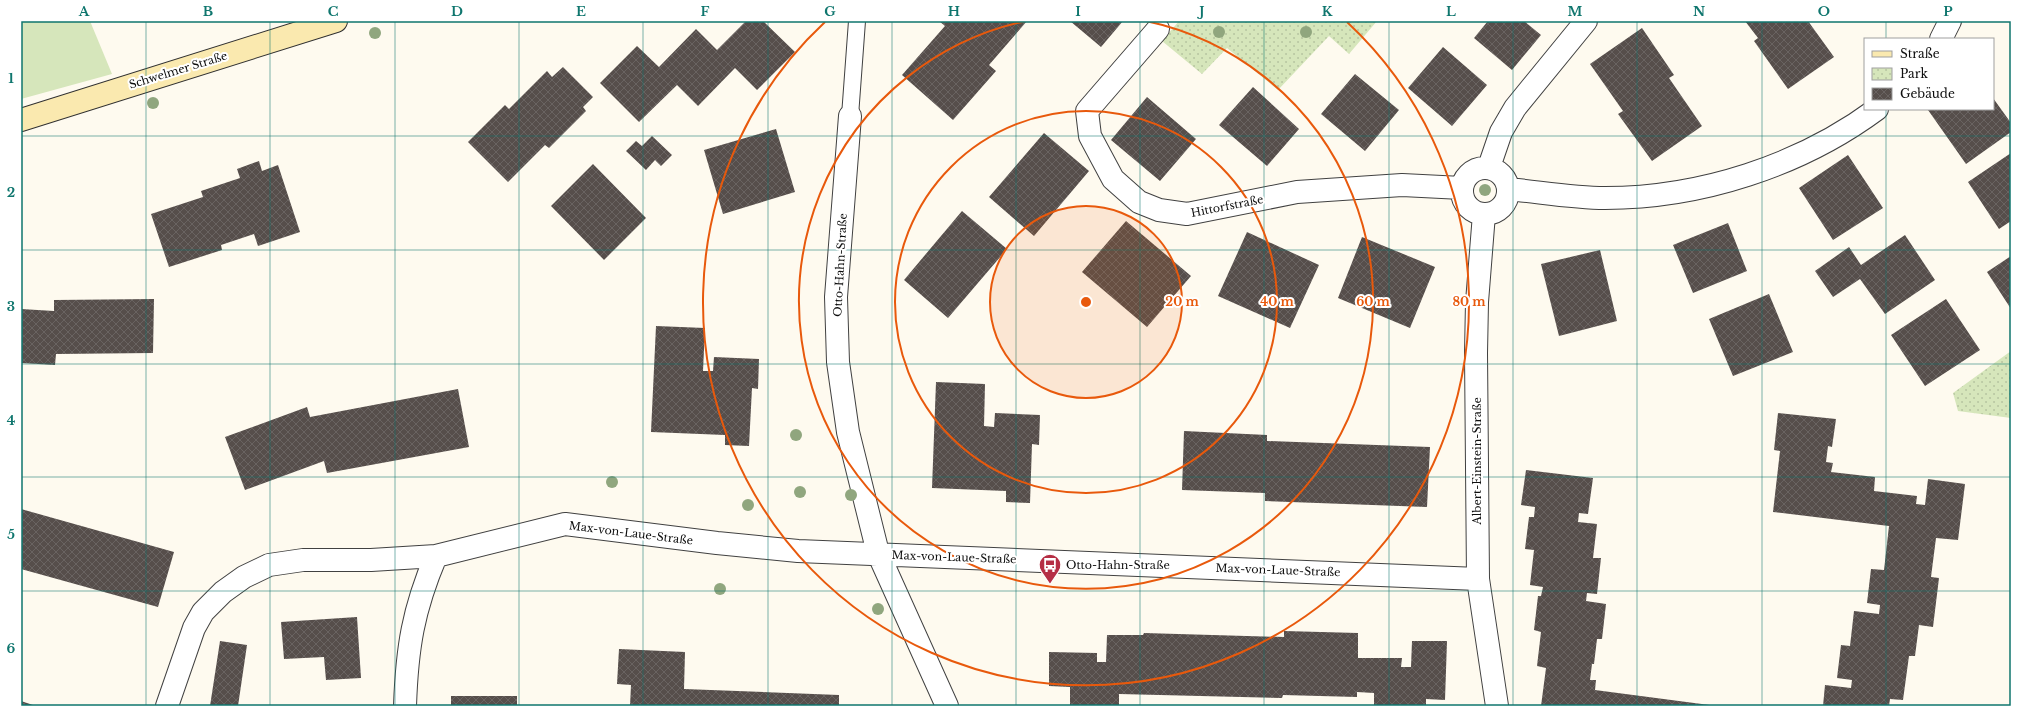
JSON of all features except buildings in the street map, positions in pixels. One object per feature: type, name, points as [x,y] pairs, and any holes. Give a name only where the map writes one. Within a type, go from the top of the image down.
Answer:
[{"type":"main road","name":"Schwelmer Straße","points":[[21,120],[336,21]]},
{"type":"street","points":[[1489,168],[1500,132],[1515,108],[1586,21]]},
{"type":"street","points":[[1942,38],[1950,21]]},
{"type":"street","name":"Hittorfstraße","points":[[1158,28],[1087,111],[1090,136],[1113,179],[1139,202],[1159,210],[1187,214],[1297,192],[1402,185],[1462,188]]},
{"type":"street","points":[[1508,189],[1603,198],[1644,197],[1736,180],[1800,154],[1859,122],[1876,110]]},
{"type":"street","name":"Otto-Hahn-Straße","points":[[850,116],[836,297],[838,362],[848,432],[878,554],[947,706]]},
{"type":"street","points":[[1482,167],[1489,168],[1497,170],[1503,175],[1508,189],[1504,204],[1499,210],[1484,214],[1477,213],[1465,203],[1462,188],[1468,174],[1482,167]]},
{"type":"street","name":"Albert-Einstein-Straße","points":[[1484,214],[1477,302],[1476,353],[1478,579],[1497,706]]},
{"type":"street","name":"Max-von-Laue-Straße","points":[[167,706],[194,628],[203,612],[223,592],[244,577],[269,565],[284,562],[371,560],[436,556],[565,524],[717,543],[798,551],[1478,579]]},
{"type":"street","points":[[405,706],[407,663],[412,629],[422,589],[436,556]]},
{"type":"lane","name":"Otto-Hahn-Straße","points":[[850,116],[857,21]]},
{"type":"green space","points":[[21,21],[90,21],[112,74],[21,99]]},
{"type":"green space","points":[[1179,21],[1377,21],[1349,54],[1329,36],[1278,90],[1227,48],[1202,74],[1162,41]]},
{"type":"green space","points":[[2011,351],[2011,418],[1958,411],[1953,393]]},
{"type":"place","name":"Otto-Hahn-Straße","points":[[1050,584]]}]
